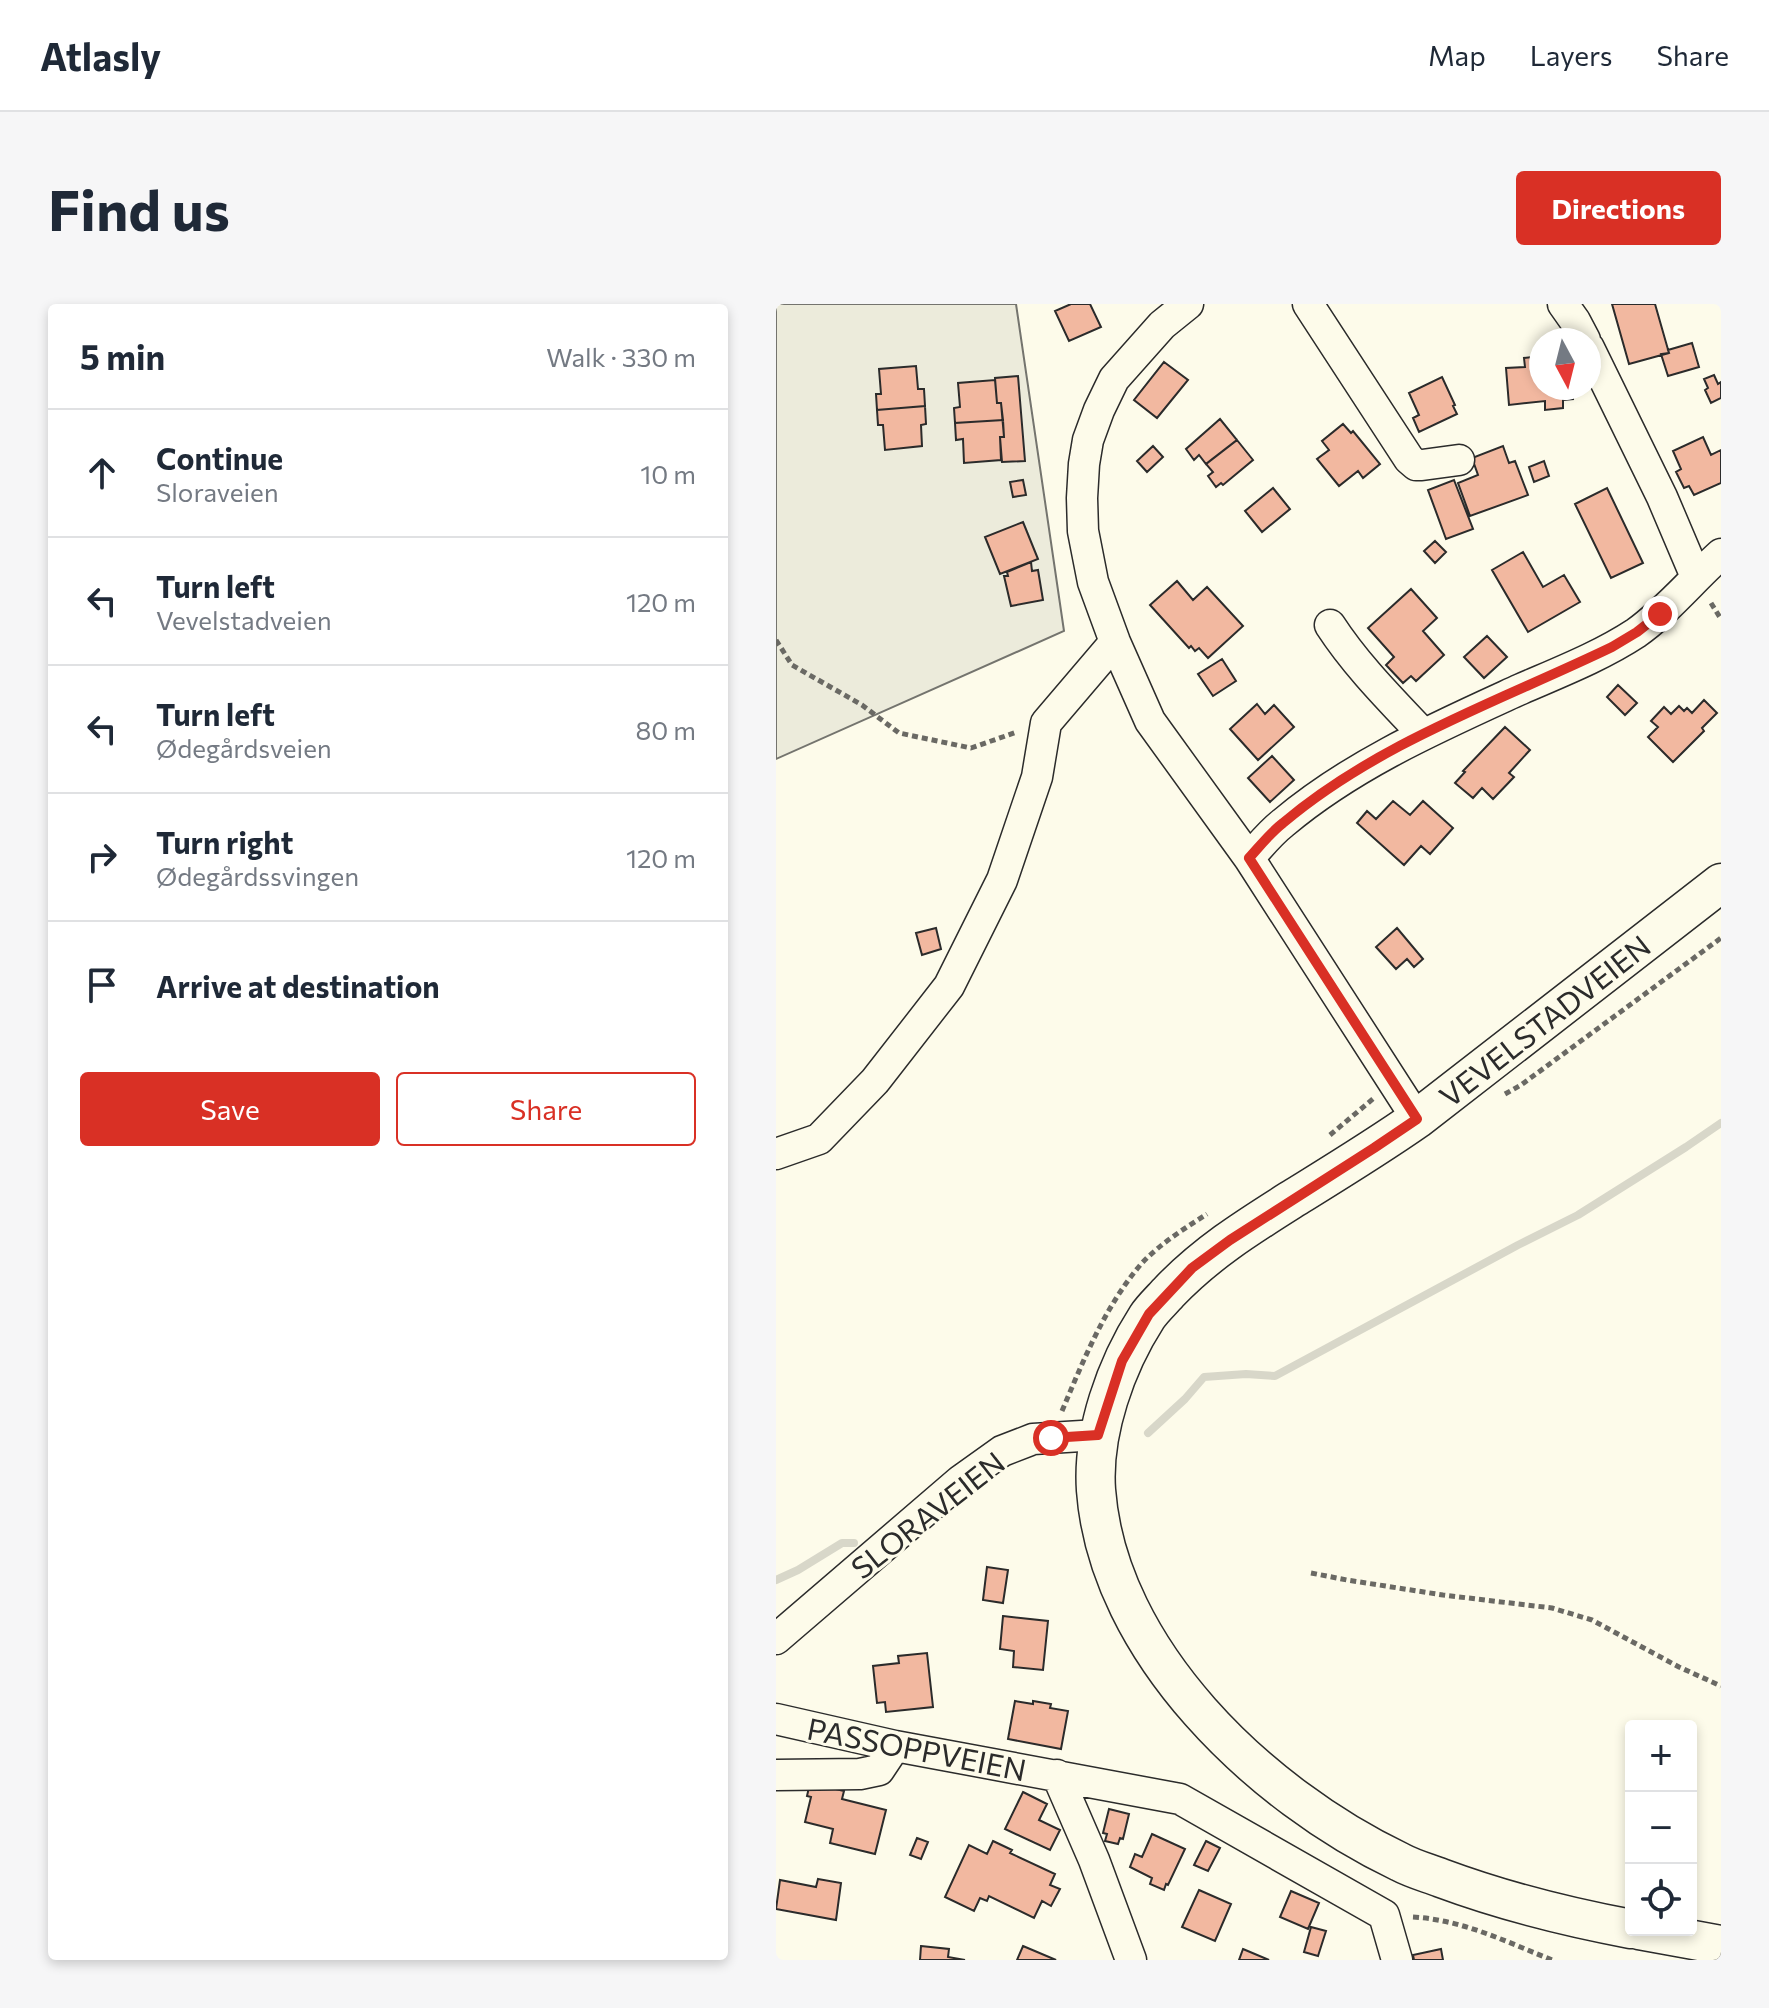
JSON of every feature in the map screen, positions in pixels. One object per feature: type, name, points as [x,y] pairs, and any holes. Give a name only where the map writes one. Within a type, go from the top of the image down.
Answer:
[{"type":"main road","name":"VEVELSTADVEIEN","points":[[1625,1928],[1535,1908],[1467,1888],[1401,1863],[1307,1808],[1258,1768],[1207,1719],[1168,1671],[1138,1624],[1115,1577],[1104,1539],[1096,1489],[1098,1435],[1122,1361],[1149,1314],[1192,1268],[1417,1119],[1721,883]]},
{"type":"main road","points":[[1671,1936],[1720,1945]]},
{"type":"street","points":[[1188,304],[1162,325],[1114,379],[1088,440],[1082,498],[1083,531],[1093,582],[1115,642],[1150,721],[1249,858],[1417,1119]]},
{"type":"street","points":[[1308,304],[1409,459],[1416,465],[1459,460]]},
{"type":"street","points":[[1563,304],[1579,328]]},
{"type":"street","points":[[1601,372],[1662,497],[1696,577]]},
{"type":"street","points":[[1249,858],[1281,824],[1324,792],[1423,734],[1612,647],[1637,632],[1660,614],[1721,554]]},
{"type":"street","points":[[1330,625],[1363,670],[1423,734]]},
{"type":"street","points":[[776,1154],[819,1139],[875,1081],[949,986],[1002,880],[1037,777],[1046,723],[1115,642]]},
{"type":"street","name":"SLORAVEIEN","points":[[776,1639],[960,1481],[1002,1451],[1033,1439],[1098,1435]]},
{"type":"street","name":"PASSOPPVEIEN","points":[[776,1719],[895,1746],[1180,1799],[1384,1915]]},
{"type":"street","points":[[776,1775],[860,1774],[879,1770],[895,1746]]},
{"type":"street","name":"PASSOPPVEIEN","points":[[1057,1775],[1094,1860],[1131,1960]]},
{"type":"street","points":[[1384,1915],[1397,1960]]},
{"type":"street","points":[[1720,1945],[1721,1938]]},
{"type":"path","points":[[776,640],[792,665],[862,705],[899,733],[971,748],[1046,723]]},
{"type":"path","points":[[1496,1099],[1521,1085],[1721,938]]},
{"type":"path","points":[[1311,1573],[1416,1591],[1552,1608],[1592,1620],[1721,1686]]},
{"type":"path","points":[[1384,1915],[1453,1922],[1552,1960]]},
{"type":"shaded area","points":[[776,304],[1016,304],[1064,631],[776,759]]},
{"type":"building","points":[[1071,304],[1090,304],[1101,327],[1069,341],[1055,311]]},
{"type":"building","points":[[1612,304],[1655,304],[1669,353],[1629,364]]},
{"type":"building","points":[[1692,343],[1699,367],[1668,376],[1661,354]]},
{"type":"building","points":[[1529,357],[1529,400],[1563,400],[1563,408],[1545,410],[1545,401],[1509,405],[1506,368],[1525,367],[1524,358]]},
{"type":"building","points":[[1164,362],[1188,380],[1157,418],[1134,400]]},
{"type":"building","points":[[916,366],[918,389],[924,389],[925,406],[877,410],[876,394],[881,394],[879,369]]},
{"type":"building","points":[[1714,375],[1718,384],[1721,382],[1721,398],[1711,403],[1704,379]]},
{"type":"building","points":[[1018,376],[1025,461],[1002,462],[1000,437],[1004,437],[995,378]]},
{"type":"building","points":[[1442,377],[1457,414],[1419,432],[1413,418],[1419,415],[1409,393]]},
{"type":"building","points":[[995,380],[997,403],[1001,403],[1003,420],[955,423],[954,408],[960,407],[958,383]]},
{"type":"building","points":[[925,406],[926,424],[921,425],[922,446],[885,450],[883,425],[878,425],[877,410]]},
{"type":"building","points":[[1220,419],[1237,440],[1206,464],[1199,455],[1194,460],[1186,449]]},
{"type":"building","points":[[1003,420],[1001,460],[964,463],[963,439],[956,440],[955,423]]},
{"type":"building","points":[[1343,424],[1351,433],[1353,431],[1380,464],[1363,478],[1358,471],[1339,486],[1317,459],[1329,450],[1322,441]]},
{"type":"building","points":[[1703,437],[1711,455],[1721,450],[1721,483],[1694,495],[1689,486],[1684,488],[1676,472],[1681,469],[1673,451]]},
{"type":"building","points":[[1237,440],[1253,460],[1223,485],[1221,483],[1216,487],[1208,476],[1213,472],[1206,464]]},
{"type":"building","points":[[1153,446],[1163,457],[1147,472],[1137,461]]},
{"type":"building","points":[[1503,446],[1509,463],[1515,461],[1528,495],[1470,516],[1458,483],[1478,475],[1472,458]]},
{"type":"building","points":[[1544,461],[1549,476],[1534,482],[1529,467]]},
{"type":"building","points":[[1023,480],[1026,495],[1013,497],[1010,482]]},
{"type":"building","points":[[1454,480],[1473,529],[1446,539],[1428,490]]},
{"type":"building","points":[[1273,488],[1290,509],[1262,532],[1245,511]]},
{"type":"building","points":[[1607,488],[1643,563],[1611,578],[1575,504]]},
{"type":"building","points":[[1023,522],[1038,559],[1000,574],[985,537]]},
{"type":"building","points":[[1435,541],[1446,552],[1435,563],[1424,551]]},
{"type":"building","points":[[1523,552],[1543,587],[1564,575],[1580,602],[1528,632],[1492,570]]},
{"type":"building","points":[[1031,562],[1032,571],[1038,570],[1043,600],[1011,606],[1004,576]]},
{"type":"building","points":[[1177,581],[1193,600],[1207,587],[1243,626],[1208,658],[1199,648],[1195,651],[1191,646],[1189,648],[1150,605]]},
{"type":"building","points":[[1411,589],[1437,618],[1423,631],[1444,655],[1416,681],[1411,676],[1403,683],[1386,665],[1394,657],[1368,628]]},
{"type":"building","points":[[1487,636],[1507,657],[1484,678],[1464,657]]},
{"type":"building","points":[[1222,659],[1236,681],[1213,696],[1198,674]]},
{"type":"building","points":[[1618,685],[1637,703],[1625,715],[1607,697]]},
{"type":"building","points":[[1704,700],[1717,713],[1673,762],[1648,737],[1658,727],[1651,721],[1664,707],[1671,714],[1679,706],[1692,713]]},
{"type":"building","points":[[1257,704],[1265,714],[1274,705],[1294,727],[1258,760],[1230,729]]},
{"type":"building","points":[[1505,727],[1530,750],[1509,773],[1514,777],[1493,799],[1482,788],[1473,798],[1455,783]]},
{"type":"building","points":[[1272,756],[1294,780],[1270,802],[1248,778]]},
{"type":"building","points":[[1393,801],[1410,815],[1423,801],[1453,828],[1430,854],[1421,846],[1404,865],[1357,823],[1367,811],[1376,819]]},
{"type":"building","points":[[936,928],[941,949],[922,955],[916,933]]},
{"type":"building","points":[[1397,928],[1423,959],[1414,967],[1407,959],[1396,969],[1376,947]]},
{"type":"building","points":[[987,1567],[1008,1570],[1003,1603],[983,1600]]},
{"type":"building","points":[[1003,1616],[1048,1621],[1043,1670],[1013,1667],[1014,1651],[1000,1649]]},
{"type":"building","points":[[927,1653],[933,1707],[886,1712],[885,1702],[877,1703],[873,1666],[899,1663],[898,1656]]},
{"type":"building","points":[[1015,1701],[1051,1704],[1050,1708],[1068,1711],[1061,1749],[1008,1739]]},
{"type":"building","points":[[810,1783],[844,1791],[842,1799],[886,1810],[875,1854],[830,1843],[833,1829],[805,1822],[811,1797],[807,1796]]},
{"type":"building","points":[[1023,1792],[1047,1804],[1039,1820],[1060,1830],[1050,1850],[1005,1829]]},
{"type":"building","points":[[1109,1809],[1129,1814],[1123,1839],[1120,1838],[1118,1844],[1105,1841],[1107,1834],[1103,1833]]},
{"type":"building","points":[[1152,1834],[1185,1849],[1164,1890],[1150,1884],[1152,1878],[1130,1867],[1135,1854],[1142,1857]]},
{"type":"building","points":[[917,1838],[928,1842],[921,1859],[910,1855]]},
{"type":"building","points":[[993,1841],[1012,1850],[1010,1853],[1055,1874],[1050,1885],[1060,1889],[1051,1906],[1042,1901],[1034,1918],[989,1896],[987,1901],[980,1898],[974,1911],[945,1897],[969,1845],[987,1854]]},
{"type":"building","points":[[1206,1841],[1220,1848],[1208,1871],[1194,1865]]},
{"type":"building","points":[[818,1879],[841,1883],[836,1920],[776,1909],[780,1880],[816,1887]]},
{"type":"building","points":[[1199,1890],[1231,1904],[1215,1941],[1182,1927]]},
{"type":"building","points":[[1291,1891],[1319,1903],[1308,1929],[1280,1917]]},
{"type":"building","points":[[1311,1927],[1326,1931],[1318,1956],[1304,1952]]},
{"type":"building","points":[[921,1946],[949,1949],[948,1957],[965,1960],[920,1960]]},
{"type":"building","points":[[1023,1946],[1056,1960],[1017,1960]]},
{"type":"building","points":[[1243,1949],[1269,1960],[1239,1960]]},
{"type":"building","points":[[1441,1949],[1443,1960],[1414,1960],[1413,1955]]},
{"type":"waterway","points":[[1148,1433],[1204,1377],[1246,1374],[1275,1376],[1578,1215],[1721,1123]]},
{"type":"waterway","points":[[776,1580],[842,1543],[854,1543]]},
{"type":"route","points":[[1051,1438],[1098,1435],[1122,1361],[1149,1314],[1192,1268],[1417,1119],[1249,858],[1281,824],[1370,763],[1423,734],[1612,647],[1660,614]]}]
